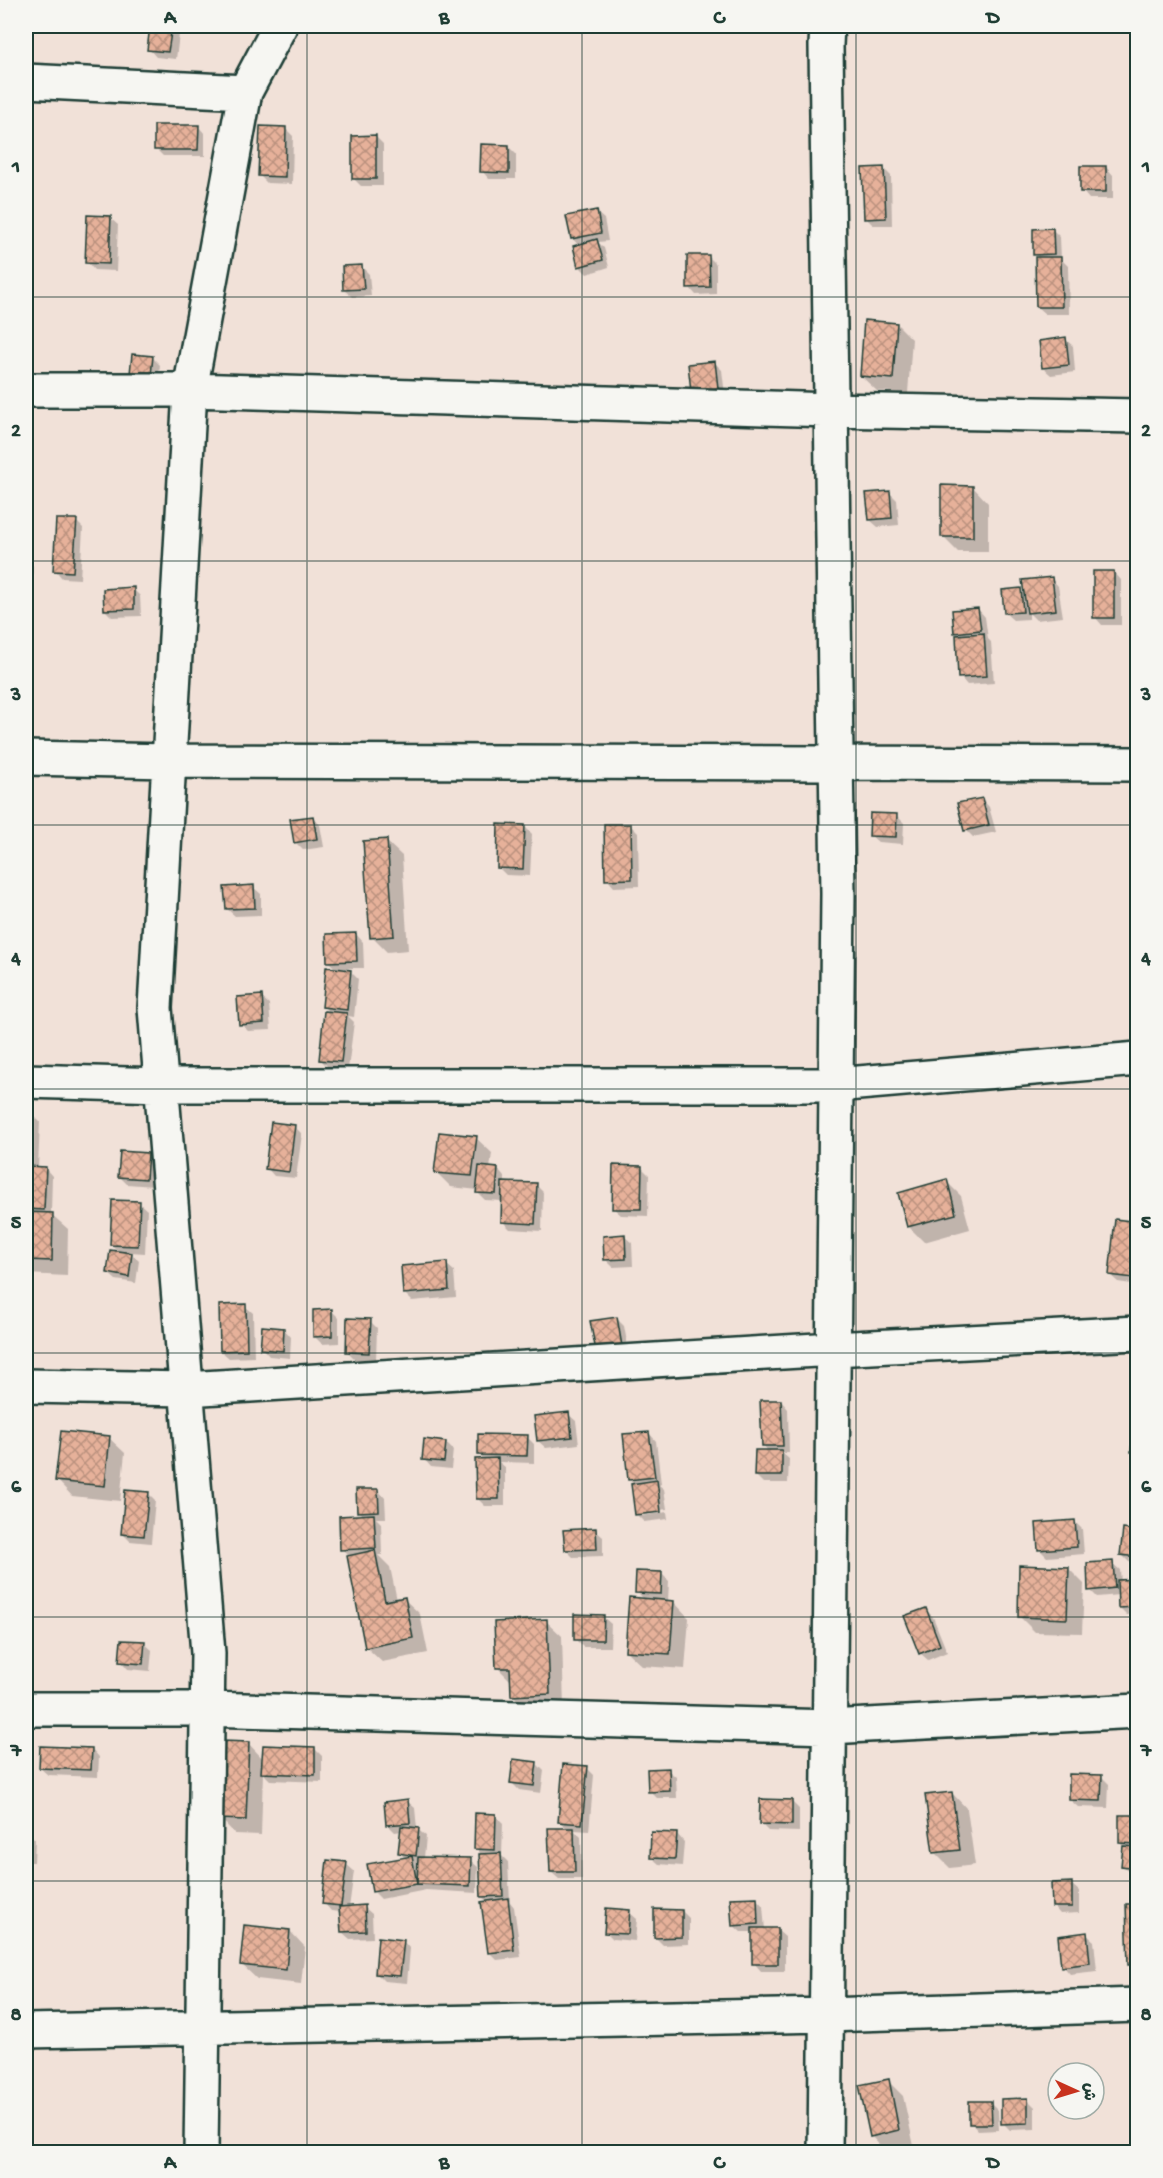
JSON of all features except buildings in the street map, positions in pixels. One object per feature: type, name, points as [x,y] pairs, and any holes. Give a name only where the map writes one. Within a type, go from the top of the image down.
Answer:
[{"type":"street","points":[[201,2152],[208,1653],[155,1008],[190,390],[245,92],[280,26]]},
{"type":"street","points":[[825,2152],[838,894],[827,26]]},
{"type":"street","points":[[26,81],[245,92]]},
{"type":"street","points":[[26,390],[190,390],[831,410],[1137,416]]},
{"type":"street","points":[[26,758],[170,761],[1137,764]]},
{"type":"street","points":[[26,1081],[162,1084],[836,1085],[1137,1059]]},
{"type":"street","points":[[26,1386],[186,1389],[833,1349],[1137,1333]]},
{"type":"street","points":[[26,1708],[207,1709],[829,1727],[1137,1711]]},
{"type":"street","points":[[26,2031],[826,2015],[1137,2005]]}]
